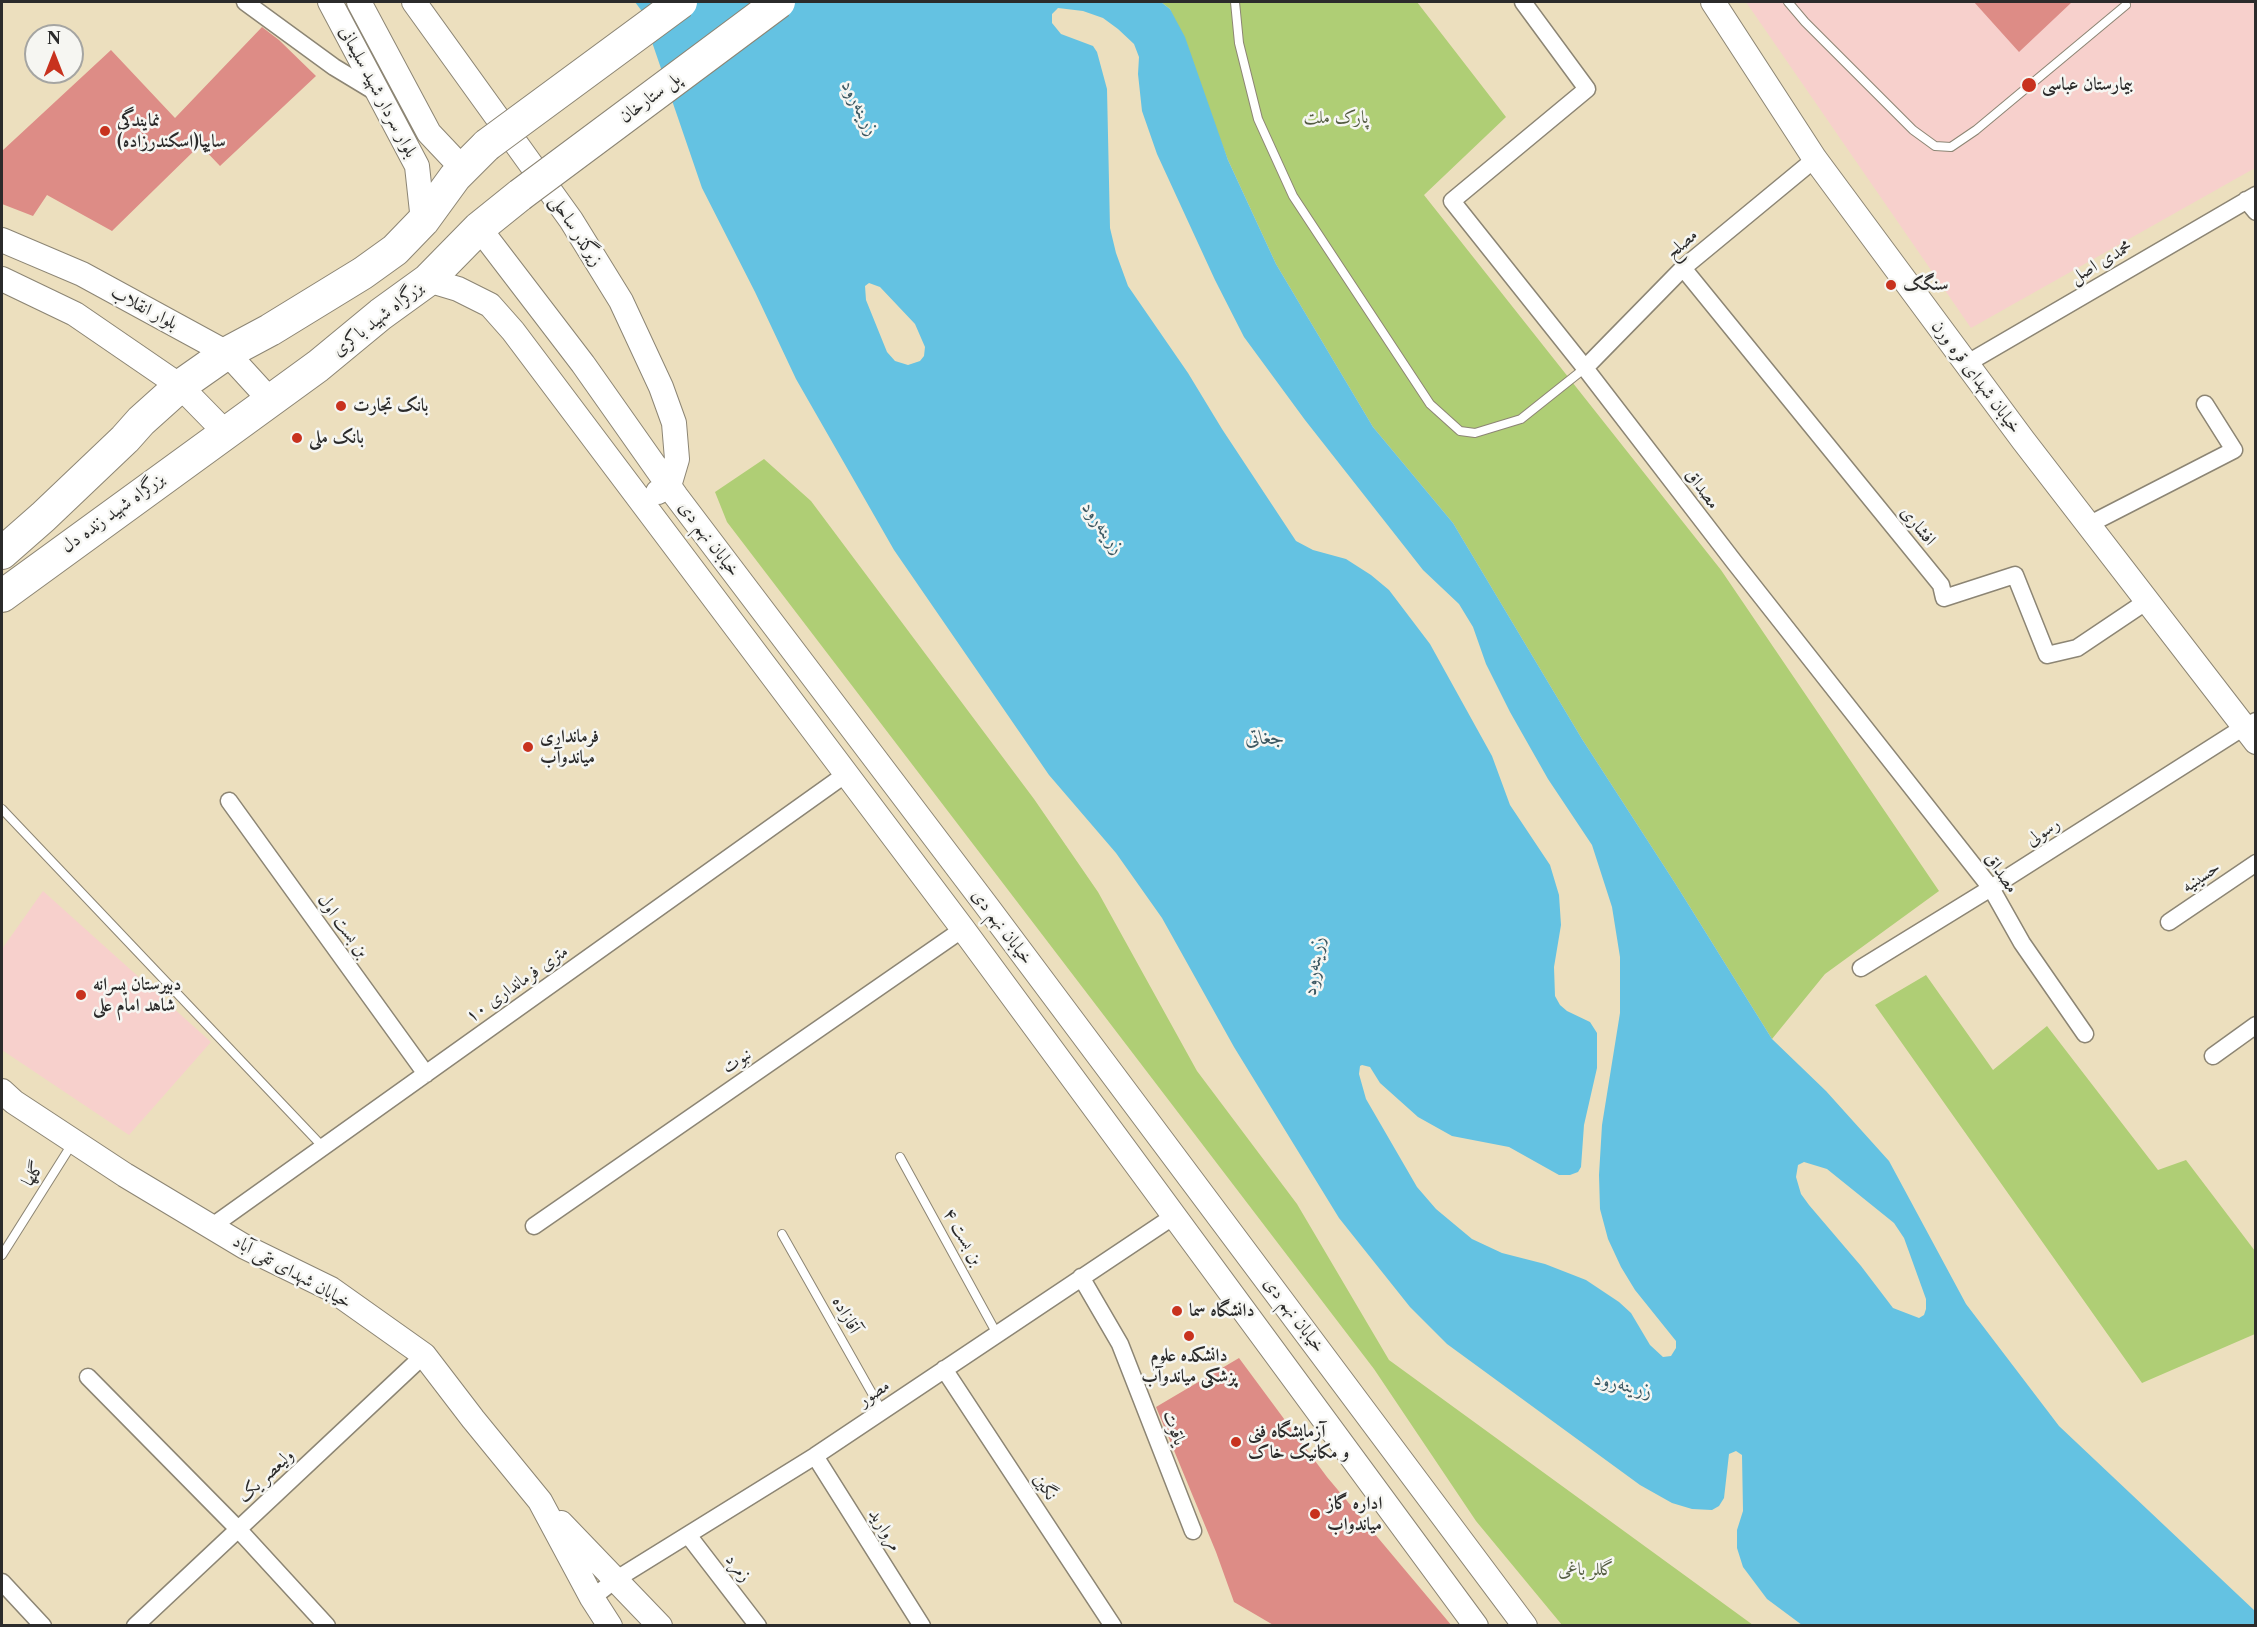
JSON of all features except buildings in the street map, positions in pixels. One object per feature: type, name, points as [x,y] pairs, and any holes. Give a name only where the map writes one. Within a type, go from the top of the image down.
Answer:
[{"type":"highway","points":[[423,221],[463,169],[487,145],[681,2]]},
{"type":"highway","name":"پل ستارخان","points":[[520,195],[779,2]]},
{"type":"highway","name":"بزرگراه شهید باکری","points":[[225,432],[428,280],[479,228],[520,195]]},
{"type":"highway","name":"بزرگراه شهید زنده دل","points":[[2,553],[180,386],[227,353],[270,330],[387,256],[423,221]]},
{"type":"highway","name":"بزرگراه شهید زنده دل","points":[[2,596],[225,432]]},
{"type":"main road","name":"بلوار سردار شهید سلیمانی","points":[[330,2],[417,166],[423,221]]},
{"type":"main road","name":"زیرگذر ساحلی","points":[[414,2],[571,220],[621,301],[661,387],[674,423],[677,459],[669,486]]},
{"type":"main road","name":"خیابان شهدای قره ورن","points":[[1713,2],[1815,159],[1966,364],[2147,601],[2252,730]]},
{"type":"main road","name":"بلوار سردار شهید سلیمانی","points":[[362,8],[429,133],[463,169]]},
{"type":"main road","points":[[343,25],[362,8]]},
{"type":"main road","name":"خیابان نهم دی","points":[[479,228],[583,364],[669,486],[1525,1626]]},
{"type":"main road","name":"بلوار انقلاب","points":[[2,240],[82,274],[227,353],[270,400]]},
{"type":"main road","points":[[58,305],[82,274]]},
{"type":"main road","points":[[2,279],[75,314],[180,386],[225,432]]},
{"type":"main road","name":"خیابان نهم دی","points":[[428,280],[458,289],[490,305],[513,331],[963,929],[1476,1626]]},
{"type":"main road","points":[[641,502],[669,486]]},
{"type":"main road","name":"خیابان شهدای تقی آباد","points":[[2,1091],[125,1175],[245,1247],[331,1289],[424,1354],[472,1419],[540,1502],[592,1598],[610,1626]]},
{"type":"main road","points":[[1174,1216],[1203,1195]]},
{"type":"main road","points":[[540,1502],[660,1626]]},
{"type":"street","points":[[245,2],[334,67],[380,96]]},
{"type":"street","name":"مصداق","points":[[1522,2],[1587,89],[1452,201],[1991,888],[2022,943],[2085,1034]]},
{"type":"street","name":"مصلح","points":[[1585,368],[1683,268],[1815,159]]},
{"type":"street","name":"محمدی اصل","points":[[1966,364],[2252,202]]},
{"type":"street","name":"افشاری","points":[[1683,268],[1941,585],[1944,598],[2015,575],[2047,655],[2078,648],[2147,601]]},
{"type":"street","points":[[2088,525],[2234,450],[2205,404]]},
{"type":"street","name":"رسولی","points":[[1861,968],[2252,730]]},
{"type":"street","name":"۱۰ متری فرمانداری","points":[[211,1227],[846,774]]},
{"type":"street","name":"بن بست اول","points":[[229,801],[426,1074]]},
{"type":"street","name":"حسینیه","points":[[2169,922],[2256,863]]},
{"type":"street","name":"نبوت","points":[[534,1226],[963,929]]},
{"type":"street","points":[[2213,1056],[2256,1025]]},
{"type":"street","name":"مصور","points":[[592,1598],[615,1580],[815,1456],[1174,1216]]},
{"type":"street","name":"یاقوت","points":[[1082,1278],[1120,1344],[1193,1531]]},
{"type":"street","name":"ولیعصر یک","points":[[135,1626],[424,1354]]},
{"type":"street","name":"نگین","points":[[944,1369],[1113,1626]]},
{"type":"street","points":[[88,1377],[238,1529],[327,1626]]},
{"type":"street","name":"مروارید","points":[[815,1456],[922,1626]]},
{"type":"street","name":"زمرد","points":[[688,1535],[758,1626]]},
{"type":"street","points":[[2,1582],[43,1626]]},
{"type":"lane","points":[[1234,2],[1239,43],[1258,119],[1293,196],[1430,404],[1460,431],[1475,433],[1521,418],[1585,368]]},
{"type":"lane","points":[[1788,2],[1805,22],[1913,130],[1935,146],[1951,147],[1976,130],[2126,5]]},
{"type":"lane","points":[[2,809],[323,1147]]},
{"type":"lane","name":"گلها","points":[[2,1255],[73,1141]]},
{"type":"lane","name":"بن بست ۴","points":[[900,1157],[997,1334]]},
{"type":"lane","name":"آقازاده","points":[[782,1234],[882,1411]]},
{"type":"shaded area","name":"بیمارستان عباسی","points":[[1746,2],[2255,2],[2255,168],[1971,328]]},
{"type":"shaded area","name":"دبیرستان پسرانه شاهد امام علی","points":[[43,891],[211,1042],[129,1135],[2,1050],[2,949]]},
{"type":"green space","name":"پارک ملت","points":[[1161,2],[1417,2],[1506,117],[1424,195],[1721,570],[1939,891],[1825,974],[1772,1039],[1582,739],[1453,523],[1373,427],[1276,264],[1228,160],[1170,9]]},
{"type":"green space","name":"گللر باغی","points":[[764,459],[811,501],[1034,799],[1098,892],[1197,1071],[1297,1204],[1389,1360],[1753,1625],[1562,1625],[1476,1521],[1374,1369],[727,522],[715,492]]},
{"type":"green space","points":[[1926,975],[1993,1070],[2047,1026],[2158,1170],[2186,1160],[2255,1251],[2255,1334],[2142,1383],[1875,1005]]},
{"type":"water","name":"جغاتی","points":[[635,2],[1161,2],[1170,9],[1185,37],[1228,160],[1276,264],[1373,427],[1453,523],[1582,739],[1772,1039],[1826,1091],[1889,1161],[1966,1304],[2059,1426],[2255,1611],[2255,1625],[1802,1625],[1767,1599],[1743,1567],[1737,1548],[1737,1530],[1743,1511],[1742,1455],[1736,1451],[1729,1454],[1724,1498],[1719,1506],[1712,1510],[1692,1509],[1672,1503],[1640,1485],[1447,1344],[1410,1307],[1339,1218],[1234,1047],[1162,918],[1116,853],[1049,775],[894,550],[796,379],[702,188],[641,10]],"holes":[[[1058,8],[1083,11],[1103,18],[1134,44],[1139,57],[1138,74],[1142,111],[1157,154],[1244,337],[1305,420],[1423,570],[1459,604],[1473,627],[1486,664],[1510,712],[1548,779],[1592,845],[1612,907],[1620,957],[1620,1013],[1602,1125],[1599,1175],[1600,1209],[1608,1239],[1621,1267],[1635,1290],[1676,1341],[1676,1348],[1671,1356],[1663,1357],[1650,1345],[1631,1313],[1586,1280],[1545,1264],[1502,1253],[1472,1239],[1436,1209],[1417,1187],[1366,1099],[1359,1074],[1362,1065],[1370,1067],[1380,1083],[1418,1117],[1452,1136],[1509,1147],[1559,1175],[1578,1172],[1581,1167],[1584,1125],[1597,1068],[1597,1033],[1590,1022],[1567,1011],[1555,996],[1554,967],[1561,925],[1559,895],[1550,865],[1510,805],[1492,756],[1430,644],[1389,590],[1371,575],[1346,559],[1313,550],[1296,541],[1188,373],[1128,286],[1110,228],[1107,89],[1097,52],[1093,46],[1061,34],[1052,23],[1052,14]],[[869,283],[880,287],[915,324],[925,347],[924,356],[920,361],[908,365],[895,361],[887,352],[866,300],[865,286]],[[1804,1162],[1827,1169],[1894,1223],[1904,1238],[1926,1299],[1924,1315],[1919,1318],[1893,1308],[1801,1194],[1796,1177],[1798,1165]]]},
{"type":"place","name":"بیمارستان عباسی","points":[[2029,85]]},
{"type":"place","name":"نمایندگی سایپا(اسکندرزاده)","points":[[105,131]]},
{"type":"place","name":"سنگک","points":[[1891,285]]},
{"type":"place","name":"بانک تجارت","points":[[341,406]]},
{"type":"place","name":"بانک ملی","points":[[297,438]]},
{"type":"place","name":"فرمانداری میاندوآب","points":[[528,747]]},
{"type":"place","name":"دبیرستان پسرانه شاهد امام علی","points":[[81,995]]},
{"type":"place","name":"دانشگاه سما","points":[[1177,1311]]},
{"type":"place","name":"دانشکده علوم پزشکی میاندوآب","points":[[1189,1336]]},
{"type":"place","name":"آزمایشگاه فنی و مکانیک خاک","points":[[1236,1442]]},
{"type":"place","name":"اداره گاز میاندواب","points":[[1315,1514]]},
{"type":"water label","name":"زرینه‌رود","points":[[860,108]]},
{"type":"water label","name":"زرینه‌رود","points":[[1103,528]]},
{"type":"water label","name":"زرینه‌رود","points":[[1314,966]]},
{"type":"water label","name":"زرینه‌رود","points":[[1623,1385]]}]
